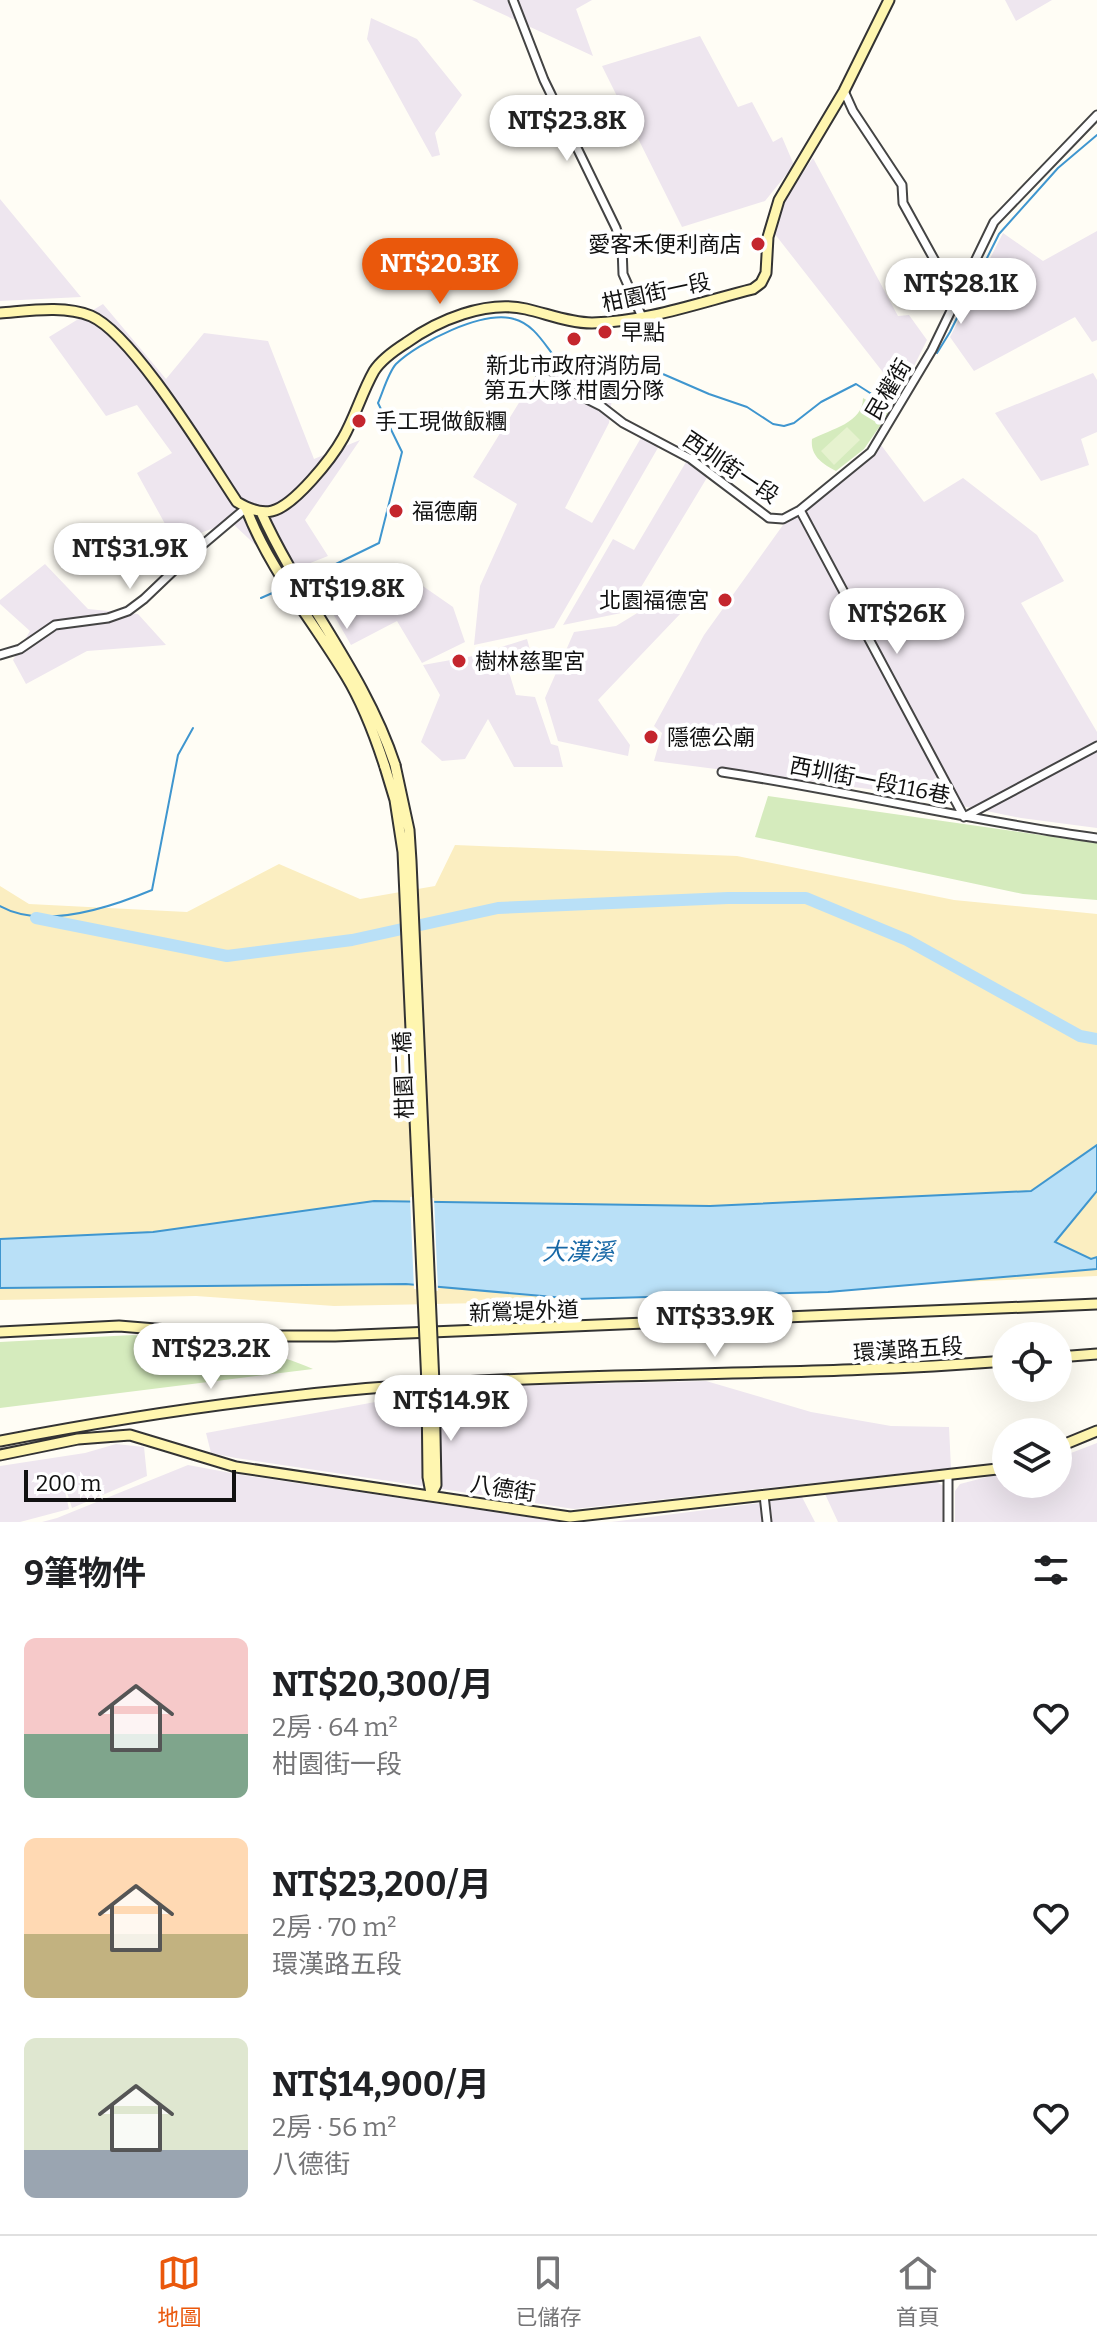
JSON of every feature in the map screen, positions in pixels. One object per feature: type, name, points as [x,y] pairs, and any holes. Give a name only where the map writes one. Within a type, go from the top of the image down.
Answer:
[{"type":"street","points":[[513,0],[544,80],[616,228],[622,247],[623,274],[642,317]]},
{"type":"street","name":"柑園街一段","points":[[261,512],[285,505],[314,476],[342,440],[376,369],[408,341],[467,312],[501,307],[525,308],[588,323],[642,317],[753,289],[761,283],[766,273],[772,218],[779,200],[844,91],[889,0]]},
{"type":"street","points":[[844,91],[853,111],[902,185],[903,203],[956,299]]},
{"type":"street","name":"民權街","points":[[800,510],[871,452],[932,350],[994,222],[1097,115]]},
{"type":"street","points":[[0,313],[64,311],[92,316],[137,358],[237,502],[261,512],[275,544],[367,698],[390,766]]},
{"type":"street","name":"西圳街一段","points":[[541,376],[601,406],[623,423],[691,459],[769,518],[783,519],[800,510],[964,817]]},
{"type":"street","points":[[0,655],[20,649],[55,625],[108,618],[128,611],[246,508]]},
{"type":"street","points":[[246,508],[299,605],[353,689],[390,766]]},
{"type":"street","points":[[964,817],[1097,746]]},
{"type":"street","name":"柑園二橋","points":[[390,766],[409,830],[412,874],[436,1485],[431,1495]]},
{"type":"street","name":"西圳街一段116巷","points":[[722,772],[825,788],[1011,826],[1097,838]]},
{"type":"street","name":"新鶯堤外道","points":[[0,1332],[119,1326],[241,1336],[335,1336],[1097,1304]]},
{"type":"street","points":[[1072,1356],[1097,1354]]},
{"type":"street","name":"環漢路五段","points":[[0,1441],[179,1412],[430,1384],[838,1372],[992,1362]]},
{"type":"street","points":[[1072,1441],[1097,1431]]},
{"type":"street","name":"八德街","points":[[0,1455],[78,1439],[122,1434],[236,1467],[570,1517],[992,1470]]},
{"type":"street","points":[[948,1475],[948,1522]]},
{"type":"street","points":[[764,1495],[767,1522]]},
{"type":"shaded area","points":[[472,0],[592,0],[576,9],[593,56]]},
{"type":"shaded area","points":[[1005,0],[1052,0],[1016,21]]},
{"type":"shaded area","points":[[371,18],[417,39],[462,95],[435,133],[440,155],[432,157],[367,39]]},
{"type":"shaded area","points":[[700,36],[738,107],[752,102],[773,142],[782,137],[794,165],[765,201],[682,227],[602,66]]},
{"type":"shaded area","points":[[813,158],[898,316],[909,315],[927,340],[900,394],[774,233],[784,200]]},
{"type":"shaded area","points":[[0,199],[81,297],[0,301]]},
{"type":"shaded area","points":[[1097,231],[1097,340],[1092,342],[1075,317],[974,371],[950,337],[1003,233],[1043,261]]},
{"type":"shaded area","points":[[103,304],[166,379],[204,333],[268,341],[314,459],[360,440],[305,520],[328,556],[285,573],[231,522],[175,542],[137,473],[172,453],[137,405],[106,416],[49,337]]},
{"type":"shaded area","points":[[546,359],[616,365],[609,423],[565,508],[592,523],[642,436],[659,446],[554,628],[474,645],[480,586],[517,504],[473,477]]},
{"type":"shaded area","points":[[1093,373],[1097,380],[1097,432],[1081,439],[1089,465],[1041,481],[995,413]]},
{"type":"shaded area","points":[[881,445],[924,502],[963,478],[1037,535],[1064,581],[1021,603],[1097,732],[1097,828],[1021,818],[899,793],[654,761],[662,733],[654,726],[704,635],[783,525]]},
{"type":"shaded area","points":[[686,462],[708,476],[626,612],[563,625],[613,539],[634,550]]},
{"type":"shaded area","points":[[45,564],[88,609],[138,614],[166,645],[87,651],[26,684],[13,660],[30,631],[0,604],[0,600]]},
{"type":"shaded area","points":[[322,577],[417,582],[453,607],[465,642],[422,663],[397,621],[351,645],[316,584]]},
{"type":"shaded area","points":[[652,604],[675,606],[681,613],[598,700],[630,745],[628,756],[558,741],[545,698],[574,632],[616,626]]},
{"type":"shaded area","points":[[527,639],[532,657],[508,669],[516,695],[535,697],[551,744],[558,746],[563,767],[514,767],[488,719],[465,759],[442,761],[421,742],[440,695],[423,665],[473,656]]},
{"type":"shaded area","points":[[706,1381],[811,1412],[891,1426],[949,1427],[951,1468],[574,1509],[211,1453],[206,1433],[457,1387]]},
{"type":"shaded area","points":[[1097,1443],[1097,1522],[955,1522],[955,1491],[960,1484],[992,1476],[992,1498],[1072,1498],[1072,1453]]},
{"type":"shaded area","points":[[116,1444],[144,1447],[147,1476],[72,1508],[61,1474],[69,1509],[20,1522],[0,1522],[0,1466],[85,1453]]},
{"type":"shaded area","points":[[188,1465],[242,1475],[562,1522],[42,1522]]},
{"type":"shaded area","points":[[936,1482],[944,1486],[943,1522],[838,1522],[825,1494]]},
{"type":"shaded area","points":[[802,1497],[815,1522],[772,1522],[770,1501]]},
{"type":"shaded area","points":[[760,1503],[762,1522],[611,1522]]},
{"type":"green space","points":[[863,398],[889,413],[864,449],[836,471],[815,455],[812,439],[852,419],[862,407]]},
{"type":"green space","points":[[847,427],[860,440],[834,465],[821,451]]},
{"type":"green space","points":[[768,796],[1097,843],[1097,900],[1023,894],[755,837]]},
{"type":"green space","points":[[133,1335],[248,1349],[313,1369],[0,1408],[0,1342]]},
{"type":"sand","points":[[455,845],[737,856],[954,900],[1097,914],[1097,1276],[483,1303],[334,1306],[196,1296],[0,1300],[0,886],[29,904],[187,912],[279,864],[360,899],[435,886]]},
{"type":"water","name":"大漢溪","points":[[1097,1145],[1097,1191],[1055,1242],[1091,1259],[1097,1257],[1097,1269],[828,1292],[577,1299],[406,1284],[0,1288],[0,1239],[153,1232],[374,1201],[710,1206],[1031,1191]]},
{"type":"pier","points":[[410,1197],[434,1198],[438,1291],[414,1289]]},
{"type":"waterway","points":[[937,353],[999,234],[1058,168],[1097,135]]},
{"type":"waterway","points":[[303,580],[379,543],[402,452],[378,403],[386,383],[393,368],[406,355],[469,323],[501,317],[521,321],[542,339],[554,356],[588,357],[656,371],[747,407],[773,424],[784,426],[794,423],[821,402],[856,384],[881,400],[891,395],[899,396]]},
{"type":"waterway","points":[[261,598],[286,587]]},
{"type":"waterway","points":[[0,906],[36,916],[76,914],[152,890],[178,755],[193,728]]},
{"type":"waterway","points":[[36,918],[227,956],[352,940],[498,908],[728,898],[806,898],[907,940],[1080,1036],[1097,1039]]},
{"type":"place","name":"愛客禾便利商店","points":[[758,244]]},
{"type":"place","name":"早點","points":[[605,332]]},
{"type":"place","name":"新北市政府消防局 第五大隊 柑園分隊","points":[[574,339]]},
{"type":"place","name":"手工現做飯糰","points":[[359,421]]},
{"type":"place","name":"福德廟","points":[[396,511]]},
{"type":"place","name":"北園福德宮","points":[[725,600]]},
{"type":"place","name":"樹林慈聖宮","points":[[459,661]]},
{"type":"place","name":"隱德公廟","points":[[651,737]]}]
